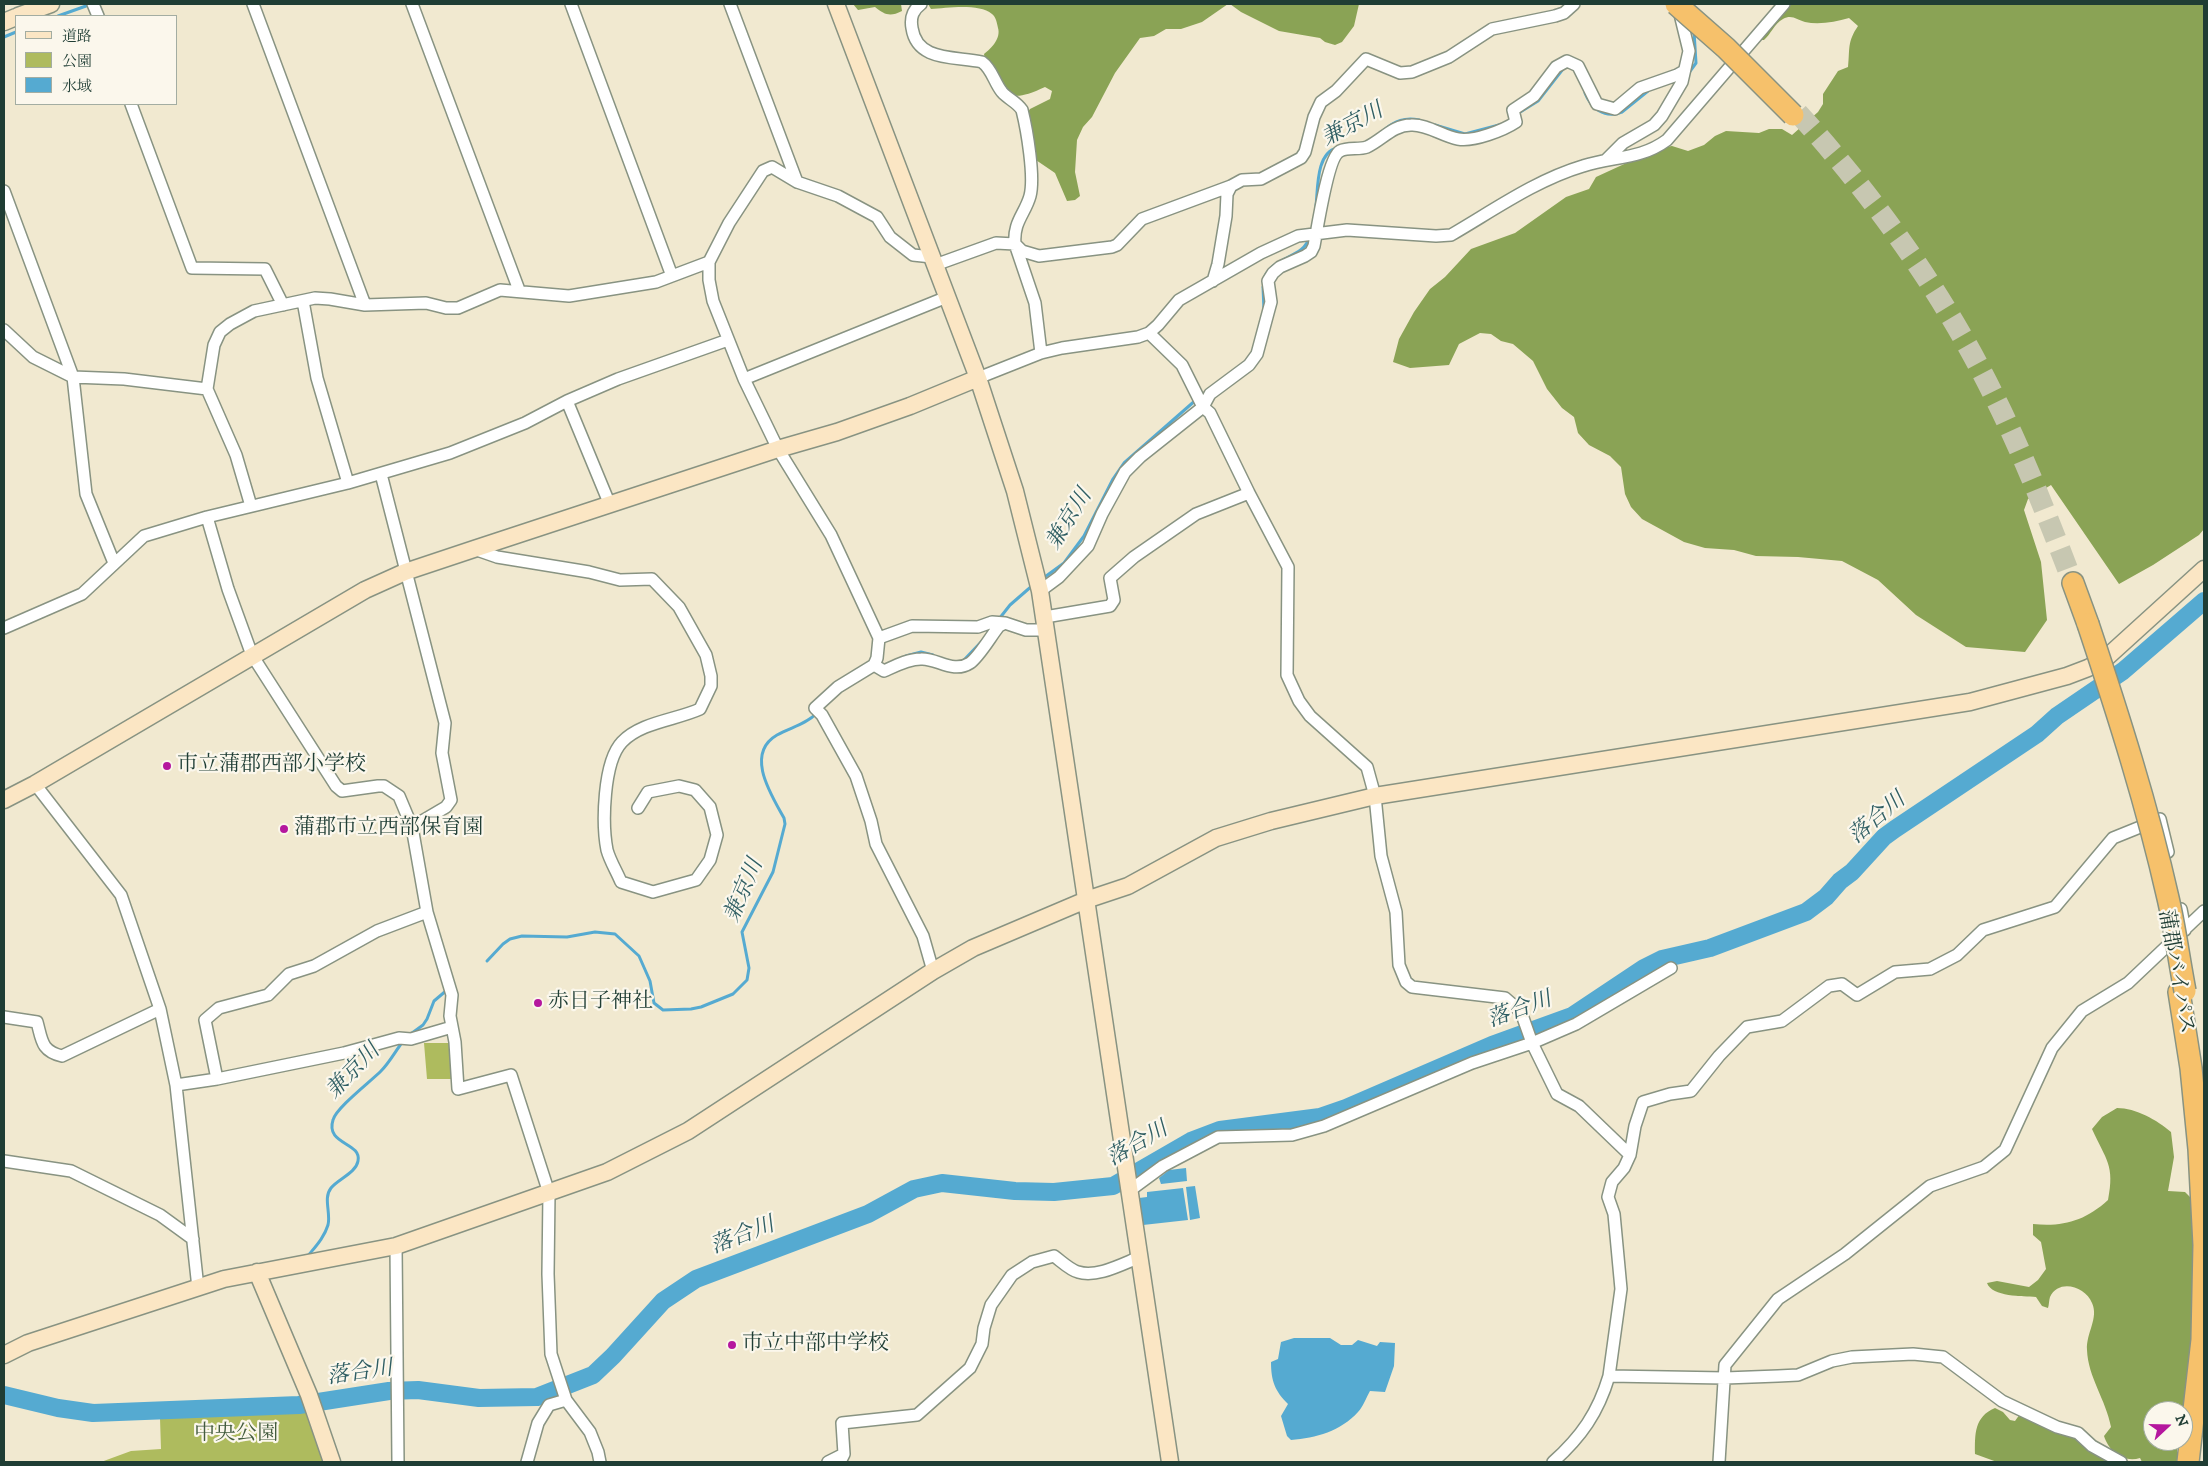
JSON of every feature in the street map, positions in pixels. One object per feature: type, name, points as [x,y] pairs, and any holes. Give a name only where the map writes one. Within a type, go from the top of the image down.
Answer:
[{"type":"highway","points":[[1677,4],[1795,114],[1730,44],[1684,4]]},
{"type":"highway","name":"蒲郡バイパス","points":[[2070,584],[2124,734],[2153,836],[2169,899],[2182,992],[2198,1140],[2204,1245],[2202,1340],[2188,1462]]},
{"type":"highway","name":"蒲郡バイパス","points":[[2182,992],[2198,1073],[2204,1129]]},
{"type":"highway","points":[[2196,1462],[2204,1396]]},
{"type":"street","points":[[22,15],[51,4]]},
{"type":"street","points":[[252,4],[365,305]]},
{"type":"street","points":[[412,4],[518,290]]},
{"type":"street","points":[[571,4],[672,276]]},
{"type":"street","points":[[730,4],[797,182]]},
{"type":"street","points":[[836,4],[978,378],[1015,491],[1039,586],[1170,1462]]},
{"type":"street","points":[[921,4],[912,16],[911,26],[919,46],[925,51],[938,56],[982,62],[987,66],[1002,92],[1019,105],[1022,110],[1032,184],[1030,196],[1016,224],[1015,244],[1035,303],[1041,353]]},
{"type":"street","points":[[878,668],[879,638],[831,535],[778,449],[744,379],[713,302],[709,280],[709,262],[729,223],[763,171],[772,168],[797,182],[838,196],[877,216],[890,237],[912,255],[934,261],[996,243],[1015,244],[1022,251],[1040,256],[1112,247],[1117,245],[1142,219],[1231,186],[1242,180],[1261,179],[1301,158],[1305,152],[1314,118],[1321,102],[1336,92],[1366,59],[1400,73],[1412,72],[1449,57],[1478,36],[1492,29],[1555,16],[1564,13],[1574,4]]},
{"type":"street","points":[[1606,160],[1622,143],[1654,125],[1662,116],[1684,76],[1689,51],[1677,4]]},
{"type":"street","points":[[4,800],[35,784],[364,590],[405,572],[901,410],[1041,353],[1062,348],[1138,337],[1149,333],[1179,300],[1261,253],[1312,234],[1347,230],[1436,236],[1451,235],[1534,186],[1583,166],[1606,160],[1631,158],[1659,146],[1784,4]]},
{"type":"street","points":[[1039,586],[1059,578],[1088,546],[1102,514],[1125,472],[1200,401],[1234,378],[1254,359],[1270,307],[1268,281],[1280,267],[1311,252],[1314,246],[1312,234],[1328,172],[1333,157],[1340,150],[1366,147],[1397,127],[1410,125],[1420,126],[1460,139],[1503,130],[1516,122],[1514,110],[1534,96],[1556,67],[1567,61],[1578,66],[1597,104],[1615,109],[1640,88],[1677,76],[1684,76]]},
{"type":"street","points":[[131,105],[192,268],[265,269],[283,306]]},
{"type":"street","points":[[1213,281],[1218,264],[1226,216],[1227,194],[1231,186]]},
{"type":"street","points":[[4,191],[73,377],[86,494],[114,563]]},
{"type":"street","points":[[251,506],[236,455],[207,389],[214,345],[220,332],[230,324],[254,311],[303,301],[330,298],[365,305],[426,303],[446,308],[458,308],[500,290],[518,290],[569,296],[656,282],[709,262]]},
{"type":"street","points":[[744,379],[947,297]]},
{"type":"street","points":[[303,301],[317,378],[348,484]]},
{"type":"street","points":[[4,330],[33,357],[73,377],[124,379],[207,389]]},
{"type":"street","points":[[1149,333],[1182,365],[1200,401],[1210,413],[1249,494],[1288,567],[1287,675],[1299,701],[1310,716],[1367,767],[1375,796],[1381,856],[1396,912],[1399,965],[1406,982],[1412,987],[1505,998],[1522,1012],[1532,1041],[1557,1094],[1578,1106],[1630,1155]]},
{"type":"street","points":[[4,628],[82,594],[144,536],[207,517],[348,484],[450,453],[525,423],[567,401],[618,379],[728,340]]},
{"type":"street","points":[[567,401],[610,505]]},
{"type":"street","points":[[381,474],[445,723],[442,752],[451,800],[446,807],[412,827]]},
{"type":"street","points":[[879,638],[912,626],[978,627],[999,623],[1026,630],[1110,606],[1114,600],[1110,578],[1134,557],[1196,514],[1249,494]]},
{"type":"street","points":[[207,517],[228,589],[252,655],[336,786],[342,791],[378,786],[392,790],[399,796],[412,827],[427,912],[452,995],[450,1016],[458,1089],[511,1075],[549,1193],[548,1274],[551,1354],[566,1399],[590,1432],[600,1462]]},
{"type":"street","points":[[474,549],[497,557],[589,572],[620,580],[652,579],[679,606],[706,655],[711,676],[711,686],[700,710],[647,727],[622,742],[614,756],[603,807],[607,852],[621,882],[653,892],[696,880],[710,860],[717,835],[710,807],[695,790],[680,786],[648,792],[638,808]]},
{"type":"street","points":[[4,1355],[28,1343],[224,1279],[396,1246],[607,1172],[688,1131],[933,971],[973,948],[1086,900],[1128,886],[1216,838],[1271,821],[1375,796],[1970,702],[2067,676],[2106,658],[2204,569]]},
{"type":"street","points":[[933,971],[923,936],[876,844],[871,820],[856,776],[815,708],[838,687],[878,668],[924,658],[950,667],[970,663],[999,626],[999,623]]},
{"type":"street","points":[[35,784],[121,895],[160,1009],[176,1085],[198,1288]]},
{"type":"street","points":[[1553,1462],[1586,1428],[1610,1376],[1621,1290],[1614,1214],[1608,1197],[1612,1182],[1624,1168],[1630,1155],[1635,1126],[1643,1102],[1670,1094],[1691,1091],[1719,1056],[1747,1027],[1782,1021],[1829,986],[1842,984],[1858,995],[1895,972],[1930,969],[1957,955],[1983,930],[2055,907],[2113,838],[2158,818],[2160,819],[2185,930]]},
{"type":"street","points":[[217,1079],[205,1020],[218,1008],[268,995],[289,974],[314,966],[377,931],[427,912]]},
{"type":"street","points":[[1719,1462],[1725,1364],[1778,1299],[1845,1254],[1930,1186],[1984,1167],[2005,1150],[2041,1071],[2058,1041],[2082,1011],[2128,982],[2204,912]]},
{"type":"street","points":[[1128,1189],[1164,1166],[1218,1137],[1292,1135],[1324,1126],[1472,1063],[1576,1024],[1671,968]]},
{"type":"street","points":[[4,1017],[37,1022],[44,1046],[52,1054],[62,1056],[160,1009]]},
{"type":"street","points":[[176,1085],[217,1079],[344,1053],[399,1038],[411,1039],[452,1027]]},
{"type":"street","points":[[4,1162],[71,1172],[160,1215],[193,1239]]},
{"type":"street","points":[[396,1246],[398,1462]]},
{"type":"street","points":[[828,1462],[842,1458],[842,1422],[917,1415],[970,1368],[982,1344],[984,1328],[991,1306],[1012,1275],[1032,1262],[1054,1256],[1077,1272],[1089,1273],[1107,1270],[1140,1257]]},
{"type":"street","points":[[257,1272],[309,1395],[332,1462]]},
{"type":"street","points":[[1610,1376],[1725,1378],[1798,1375],[1832,1361],[1852,1357],[1913,1354],[1943,1356],[2002,1401],[2057,1427],[2078,1433],[2092,1446],[2121,1462]]},
{"type":"street","points":[[527,1462],[538,1423],[549,1406],[566,1399]]},
{"type":"green space","points":[[853,4],[901,4],[902,11],[891,14],[882,12],[875,7],[858,10]]},
{"type":"green space","points":[[928,4],[1228,4],[1202,22],[1181,29],[1166,29],[1154,36],[1140,38],[1115,73],[1092,117],[1083,127],[1077,140],[1075,172],[1080,196],[1075,200],[1067,201],[1055,173],[1033,158],[1026,115],[1030,109],[1050,99],[1052,91],[1045,87],[1032,93],[1014,96],[1002,88],[985,60],[984,54],[993,46],[999,32],[997,22],[992,14],[979,8],[971,7],[931,9]]},
{"type":"green space","points":[[1230,4],[1359,4],[1354,26],[1342,42],[1335,45],[1325,42],[1320,38],[1279,31],[1241,12]]},
{"type":"green space","points":[[1783,4],[2204,4],[2204,529],[2199,535],[2153,565],[2119,584],[2051,485],[2028,499],[2024,510],[2041,562],[2047,620],[2025,652],[1966,647],[1916,615],[1878,580],[1842,561],[1756,556],[1734,550],[1705,548],[1684,542],[1642,519],[1631,507],[1625,494],[1621,467],[1610,456],[1589,445],[1578,433],[1574,417],[1562,408],[1547,389],[1533,361],[1513,344],[1501,341],[1491,334],[1480,333],[1459,344],[1449,365],[1410,368],[1393,362],[1399,339],[1414,312],[1430,289],[1445,277],[1471,249],[1515,233],[1566,197],[1589,189],[1596,177],[1659,148],[1672,146],[1688,151],[1704,145],[1715,136],[1726,131],[1759,133],[1769,129],[1782,129],[1792,135],[1818,112],[1823,104],[1823,94],[1838,71],[1848,67],[1851,41],[1858,26],[1849,18],[1833,22],[1816,23],[1789,17],[1780,21],[1764,40],[1758,40]]},
{"type":"green space","points":[[424,1043],[450,1043],[452,1079],[427,1079]]},
{"type":"green space","points":[[2117,1108],[2131,1110],[2159,1123],[2171,1132],[2174,1157],[2168,1191],[2185,1192],[2204,1211],[2204,1432],[2193,1431],[2193,1401],[2143,1401],[2143,1451],[2177,1451],[2177,1454],[2191,1462],[2142,1462],[2140,1458],[2128,1459],[2118,1455],[2109,1447],[2104,1436],[2111,1427],[2109,1417],[2090,1370],[2088,1360],[2087,1344],[2094,1314],[2089,1297],[2078,1289],[2066,1286],[2054,1291],[2050,1297],[2048,1308],[2042,1306],[2036,1297],[2001,1293],[1990,1288],[1987,1283],[1997,1281],[2029,1287],[2038,1280],[2046,1269],[2041,1242],[2033,1235],[2033,1224],[2044,1225],[2073,1221],[2091,1213],[2108,1200],[2110,1170],[2092,1129],[2102,1117]]},
{"type":"green space","name":"中央公園","points":[[275,1406],[308,1409],[324,1462],[101,1462],[131,1451],[161,1449],[160,1418],[169,1411]]},
{"type":"green space","points":[[1995,1408],[2003,1412],[2010,1420],[2015,1421],[2020,1414],[2062,1435],[2075,1436],[2111,1462],[1997,1462],[1975,1454],[1976,1433],[1979,1421]]},
{"type":"water","points":[[1186,1168],[1187,1181],[1161,1184],[1159,1178],[1169,1170]]},
{"type":"water","points":[[1195,1186],[1200,1218],[1190,1220],[1186,1187]]},
{"type":"water","points":[[1183,1188],[1188,1220],[1143,1225],[1139,1198],[1147,1197],[1147,1192]]},
{"type":"water","points":[[1294,1338],[1330,1338],[1341,1345],[1352,1345],[1358,1340],[1377,1346],[1380,1342],[1395,1343],[1394,1366],[1385,1392],[1370,1391],[1358,1412],[1336,1429],[1319,1435],[1291,1440],[1287,1436],[1281,1416],[1288,1404],[1280,1395],[1275,1385],[1271,1362],[1278,1359],[1281,1342]]},
{"type":"waterway","points":[[61,15],[86,6]]},
{"type":"waterway","name":"兼京川","points":[[1688,74],[1696,63],[1694,31]]},
{"type":"waterway","points":[[4,37],[15,32]]},
{"type":"waterway","name":"兼京川","points":[[1517,114],[1538,101],[1563,69]]},
{"type":"waterway","name":"兼京川","points":[[1585,93],[1599,111],[1615,114],[1622,112],[1648,91]]},
{"type":"waterway","name":"兼京川","points":[[1384,130],[1400,120],[1419,120]]},
{"type":"waterway","name":"兼京川","points":[[1435,125],[1465,134],[1499,125]]},
{"type":"waterway","name":"兼京川","points":[[1316,206],[1319,172],[1325,157],[1330,151],[1337,148]]},
{"type":"waterway","name":"兼京川","points":[[1265,276],[1275,264],[1302,249],[1310,236]]},
{"type":"waterway","name":"兼京川","points":[[1263,287],[1264,311]]},
{"type":"waterway","name":"兼京川","points":[[1042,579],[1064,563],[1084,536],[1113,479],[1124,463],[1197,399]]},
{"type":"waterway","name":"兼京川","points":[[999,619],[1010,605],[1033,585]]},
{"type":"waterway","name":"落合川","points":[[4,1395],[58,1408],[93,1413],[299,1405],[389,1391],[418,1390],[479,1398],[537,1397],[593,1375],[663,1301],[696,1279],[868,1214],[914,1189],[942,1183],[1015,1191],[1054,1192],[1113,1186],[1191,1141],[1220,1130],[1320,1117],[1346,1108],[1492,1045],[1572,1016],[1644,968],[1662,959],[1710,948],[1806,912],[1826,897],[1884,837],[2037,734],[2057,716],[2123,671],[2204,601]]},
{"type":"waterway","name":"兼京川","points":[[963,661],[983,640]]},
{"type":"waterway","name":"兼京川","points":[[906,656],[921,652],[933,655]]},
{"type":"waterway","name":"兼京川","points":[[487,961],[503,944],[510,939],[522,936],[567,937],[595,932],[615,934],[639,956],[650,981],[654,1003],[663,1010],[701,1007],[733,994],[747,980],[749,968],[742,932],[773,872],[785,824],[764,775],[762,753],[767,743],[777,735],[803,723],[817,713]]},
{"type":"waterway","name":"兼京川","points":[[408,1036],[423,1025],[434,1001],[447,990]]},
{"type":"waterway","name":"兼京川","points":[[307,1257],[322,1238],[328,1225],[327,1201],[331,1188],[354,1169],[358,1161],[358,1155],[355,1150],[338,1139],[334,1134],[332,1128],[335,1115],[376,1076],[404,1040]]},
{"type":"tunnel","points":[[1798,113],[1855,179],[1907,249],[1954,322],[1995,398],[2016,444],[2073,583]]},
{"type":"place","name":"市立蒲郡西部小学校","points":[[167,766]]},
{"type":"place","name":"蒲郡市立西部保育園","points":[[284,829]]},
{"type":"place","name":"赤日子神社","points":[[538,1003]]},
{"type":"place","name":"市立中部中学校","points":[[732,1345]]}]
